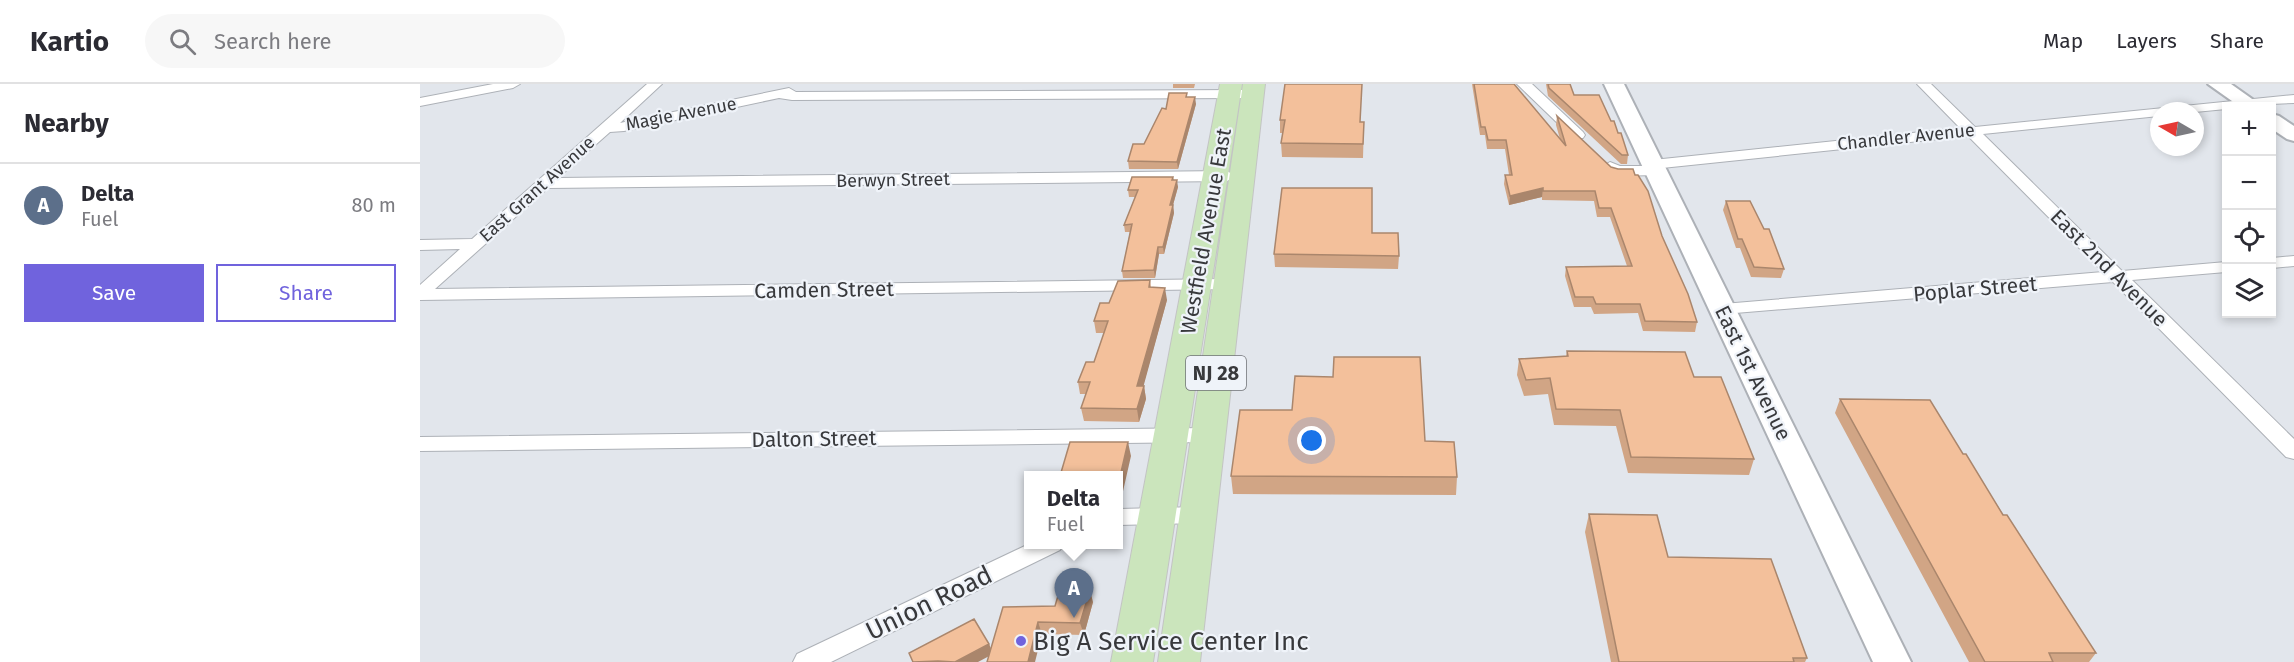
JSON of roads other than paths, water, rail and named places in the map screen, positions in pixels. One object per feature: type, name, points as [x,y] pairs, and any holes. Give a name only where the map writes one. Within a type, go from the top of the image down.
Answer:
[{"type":"main road","name":"Westfield Avenue East","points":[[1132,662],[1196,285],[1228,176],[1241,89]]},
{"type":"main road","name":"Westfield Avenue East","points":[[1179,662],[1227,285],[1228,176]]},
{"type":"street","points":[[420,102],[513,84]]},
{"type":"street","name":"East Grant Avenue","points":[[420,295],[655,84]]},
{"type":"street","name":"Magie Avenue","points":[[606,128],[827,84]]},
{"type":"street","name":"Chandler Avenue","points":[[1524,84],[1616,171],[1970,130],[2150,113]]},
{"type":"street","name":"East 1st Avenue","points":[[1614,84],[1892,662]]},
{"type":"street","name":"East 2nd Avenue","points":[[1924,84],[2294,452]]},
{"type":"street","points":[[2218,84],[2245,102]]},
{"type":"street","points":[[779,94],[804,96],[1241,89]]},
{"type":"street","points":[[2272,102],[2294,99]]},
{"type":"street","points":[[2204,108],[2222,107]]},
{"type":"street","points":[[2276,123],[2294,135]]},
{"type":"street","name":"Berwyn Street","points":[[544,183],[1228,176]]},
{"type":"street","points":[[420,245],[477,244]]},
{"type":"street","points":[[2276,263],[2294,261]]},
{"type":"street","name":"Poplar Street","points":[[1723,309],[2222,267]]},
{"type":"street","name":"Camden Street","points":[[420,295],[1227,285]]},
{"type":"street","name":"Dalton Street","points":[[420,444],[1208,435]]},
{"type":"street","points":[[1123,517],[1198,515]]},
{"type":"street","name":"Union Road","points":[[806,662],[1042,549]]},
{"type":"place","name":"Delta","points":[[1074,618]]},
{"type":"place","name":"Big A Service Center Inc","points":[[1021,641]]}]
